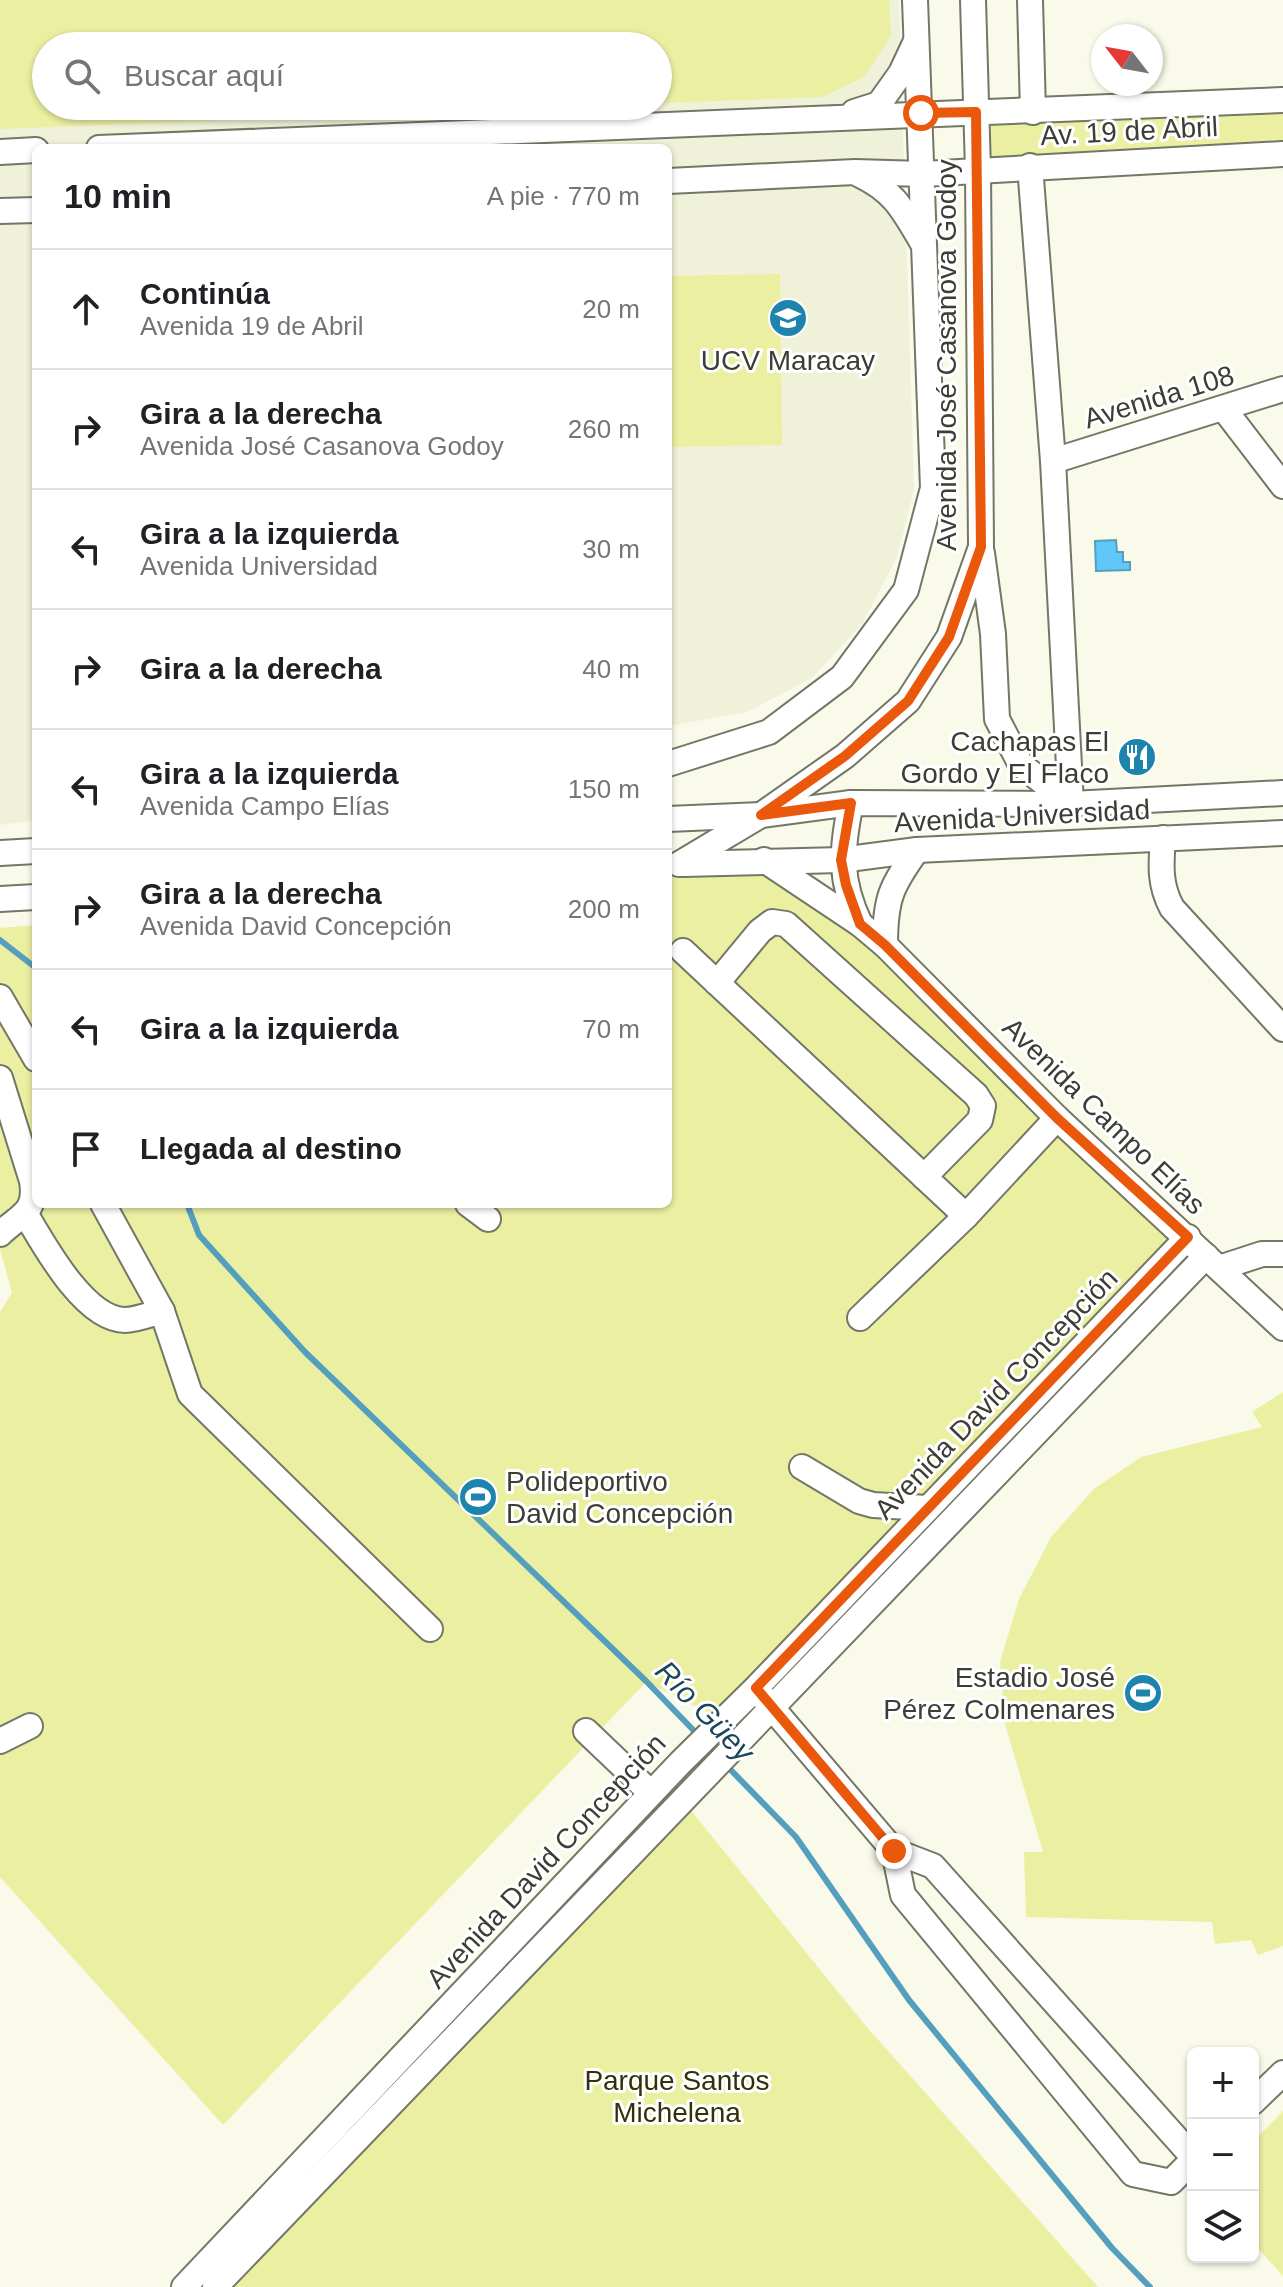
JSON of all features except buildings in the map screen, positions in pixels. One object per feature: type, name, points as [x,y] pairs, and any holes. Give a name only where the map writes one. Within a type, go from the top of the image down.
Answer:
[{"type":"street","points":[[915,0],[921,113]]},
{"type":"street","name":"Avenida José Casanova Godoy","points":[[674,865],[761,815],[845,756],[908,701],[949,637],[981,547],[978,170],[973,0]]},
{"type":"street","points":[[1030,0],[1033,112]]},
{"type":"street","points":[[834,119],[879,104],[901,73],[918,35]]},
{"type":"street","points":[[200,144],[1283,100]]},
{"type":"street","name":"Avenida José Casanova Godoy","points":[[672,763],[769,732],[842,677],[906,590],[933,488],[922,242],[921,113]]},
{"type":"street","points":[[0,152],[32,150]]},
{"type":"street","name":"Av. 19 de Abril","points":[[672,181],[855,172],[923,174],[1283,154]]},
{"type":"street","points":[[1030,166],[1053,461],[1071,804]]},
{"type":"street","points":[[855,172],[882,186],[898,203],[922,242]]},
{"type":"street","points":[[0,211],[32,210]]},
{"type":"street","name":"Avenida 108","points":[[1053,461],[1283,389]]},
{"type":"street","points":[[1224,409],[1283,486]]},
{"type":"street","points":[[981,547],[993,634],[997,719],[1021,765],[1071,804]]},
{"type":"street","name":"Avenida Universidad","points":[[672,819],[761,815],[851,803],[1071,804],[1283,793]]},
{"type":"street","points":[[851,803],[841,860],[852,907],[860,924]]},
{"type":"street","name":"Avenida Universidad","points":[[674,865],[841,860],[917,850],[1283,833]]},
{"type":"street","points":[[1163,838],[1160,873],[1165,896],[1172,908],[1283,1029]]},
{"type":"street","points":[[885,945],[888,900],[895,881],[917,850]]},
{"type":"street","points":[[0,853],[32,851]]},
{"type":"street","name":"Avenida Campo Elías","points":[[764,860],[860,924],[885,945],[1057,1118],[1283,1328]]},
{"type":"street","points":[[0,899],[32,897]]},
{"type":"street","points":[[717,983],[760,931],[772,922],[786,924],[976,1095],[983,1106],[980,1120],[924,1177]]},
{"type":"street","points":[[683,951],[966,1216]]},
{"type":"street","points":[[0,997],[32,1052]]},
{"type":"street","points":[[0,1078],[32,1181]]},
{"type":"street","points":[[860,1318],[966,1216],[1057,1118]]},
{"type":"street","points":[[0,1234],[25,1213],[32,1201]]},
{"type":"street","points":[[105,1208],[162,1311],[190,1394],[430,1629]]},
{"type":"street","points":[[473,1208],[488,1219]]},
{"type":"street","points":[[25,1213],[67,1280],[93,1305],[110,1316],[125,1320],[162,1311]]},
{"type":"street","name":"Avenida David Concepción","points":[[184,2287],[305,2176],[745,1735],[764,1697],[928,1508],[1188,1237]]},
{"type":"street","points":[[1213,1262],[1283,1254]]},
{"type":"street","name":"Avenida David Concepción","points":[[215,2287],[305,2176],[680,1763],[727,1717],[764,1697],[1213,1262]]},
{"type":"street","points":[[802,1467],[859,1501],[873,1505],[928,1508]]},
{"type":"street","points":[[764,1697],[894,1851],[903,1895],[1133,2174],[1171,2182],[1187,2165]]},
{"type":"street","points":[[0,1741],[30,1726]]},
{"type":"street","points":[[586,1731],[651,1793]]},
{"type":"street","points":[[894,1851],[933,1866],[1187,2151]]},
{"type":"street","points":[[1259,2096],[1283,2073]]},
{"type":"shaded area","name":"UCV Maracay","points":[[0,0],[899,0],[914,489],[897,557],[862,624],[812,678],[747,712],[672,725],[672,144],[32,144],[32,821],[0,825]]},
{"type":"green space","points":[[0,0],[889,0],[891,36],[864,77],[823,97],[672,102],[672,32],[32,32],[32,120],[231,120],[0,129]]},
{"type":"green space","points":[[1283,109],[1283,149],[986,162],[984,120]]},
{"type":"green space","points":[[780,274],[782,445],[672,447],[672,276]]},
{"type":"green space","name":"Polideportivo David Concepción","points":[[782,863],[1196,1253],[731,1724],[646,1682],[223,2125],[0,1877],[0,1312],[12,1293],[0,1249],[0,928],[32,925],[32,1208],[672,1208],[672,872]]},
{"type":"green space","name":"Estadio José Pérez Colmenares","points":[[1283,1392],[1283,1946],[1258,1955],[1251,1940],[1215,1944],[1212,1922],[1026,1917],[1024,1852],[1043,1852],[1005,1724],[1000,1662],[1019,1599],[1051,1537],[1094,1489],[1141,1457],[1262,1427],[1252,1412]]},
{"type":"green space","name":"Parque Santos Michelena","points":[[688,1807],[865,2025],[1098,2287],[233,2287]]},
{"type":"green space","points":[[1283,2111],[1283,2276],[1259,2250],[1259,2136]]},
{"type":"water","points":[[1116,540],[1117,552],[1123,552],[1123,562],[1130,562],[1130,570],[1096,571],[1095,541]]},
{"type":"waterway","name":"Río Güey","points":[[0,940],[32,965]]},
{"type":"waterway","name":"Río Güey","points":[[189,1208],[199,1235],[305,1352],[698,1735]]},
{"type":"waterway","name":"Río Güey","points":[[725,1764],[796,1837],[909,2000],[1112,2248],[1150,2287]]},
{"type":"place","name":"UCV Maracay","points":[[788,318]]},
{"type":"place","name":"Cachapas El Gordo y El Flaco","points":[[1137,757]]},
{"type":"place","name":"Polideportivo David Concepción","points":[[478,1497]]},
{"type":"place","name":"Estadio José Pérez Colmenares","points":[[1143,1693]]},
{"type":"route","points":[[894,1851],[756,1688],[1188,1237],[1057,1118],[885,945],[860,924],[852,907],[841,860],[851,803],[761,815],[845,756],[908,701],[949,637],[981,547],[976,112],[921,113]]}]
